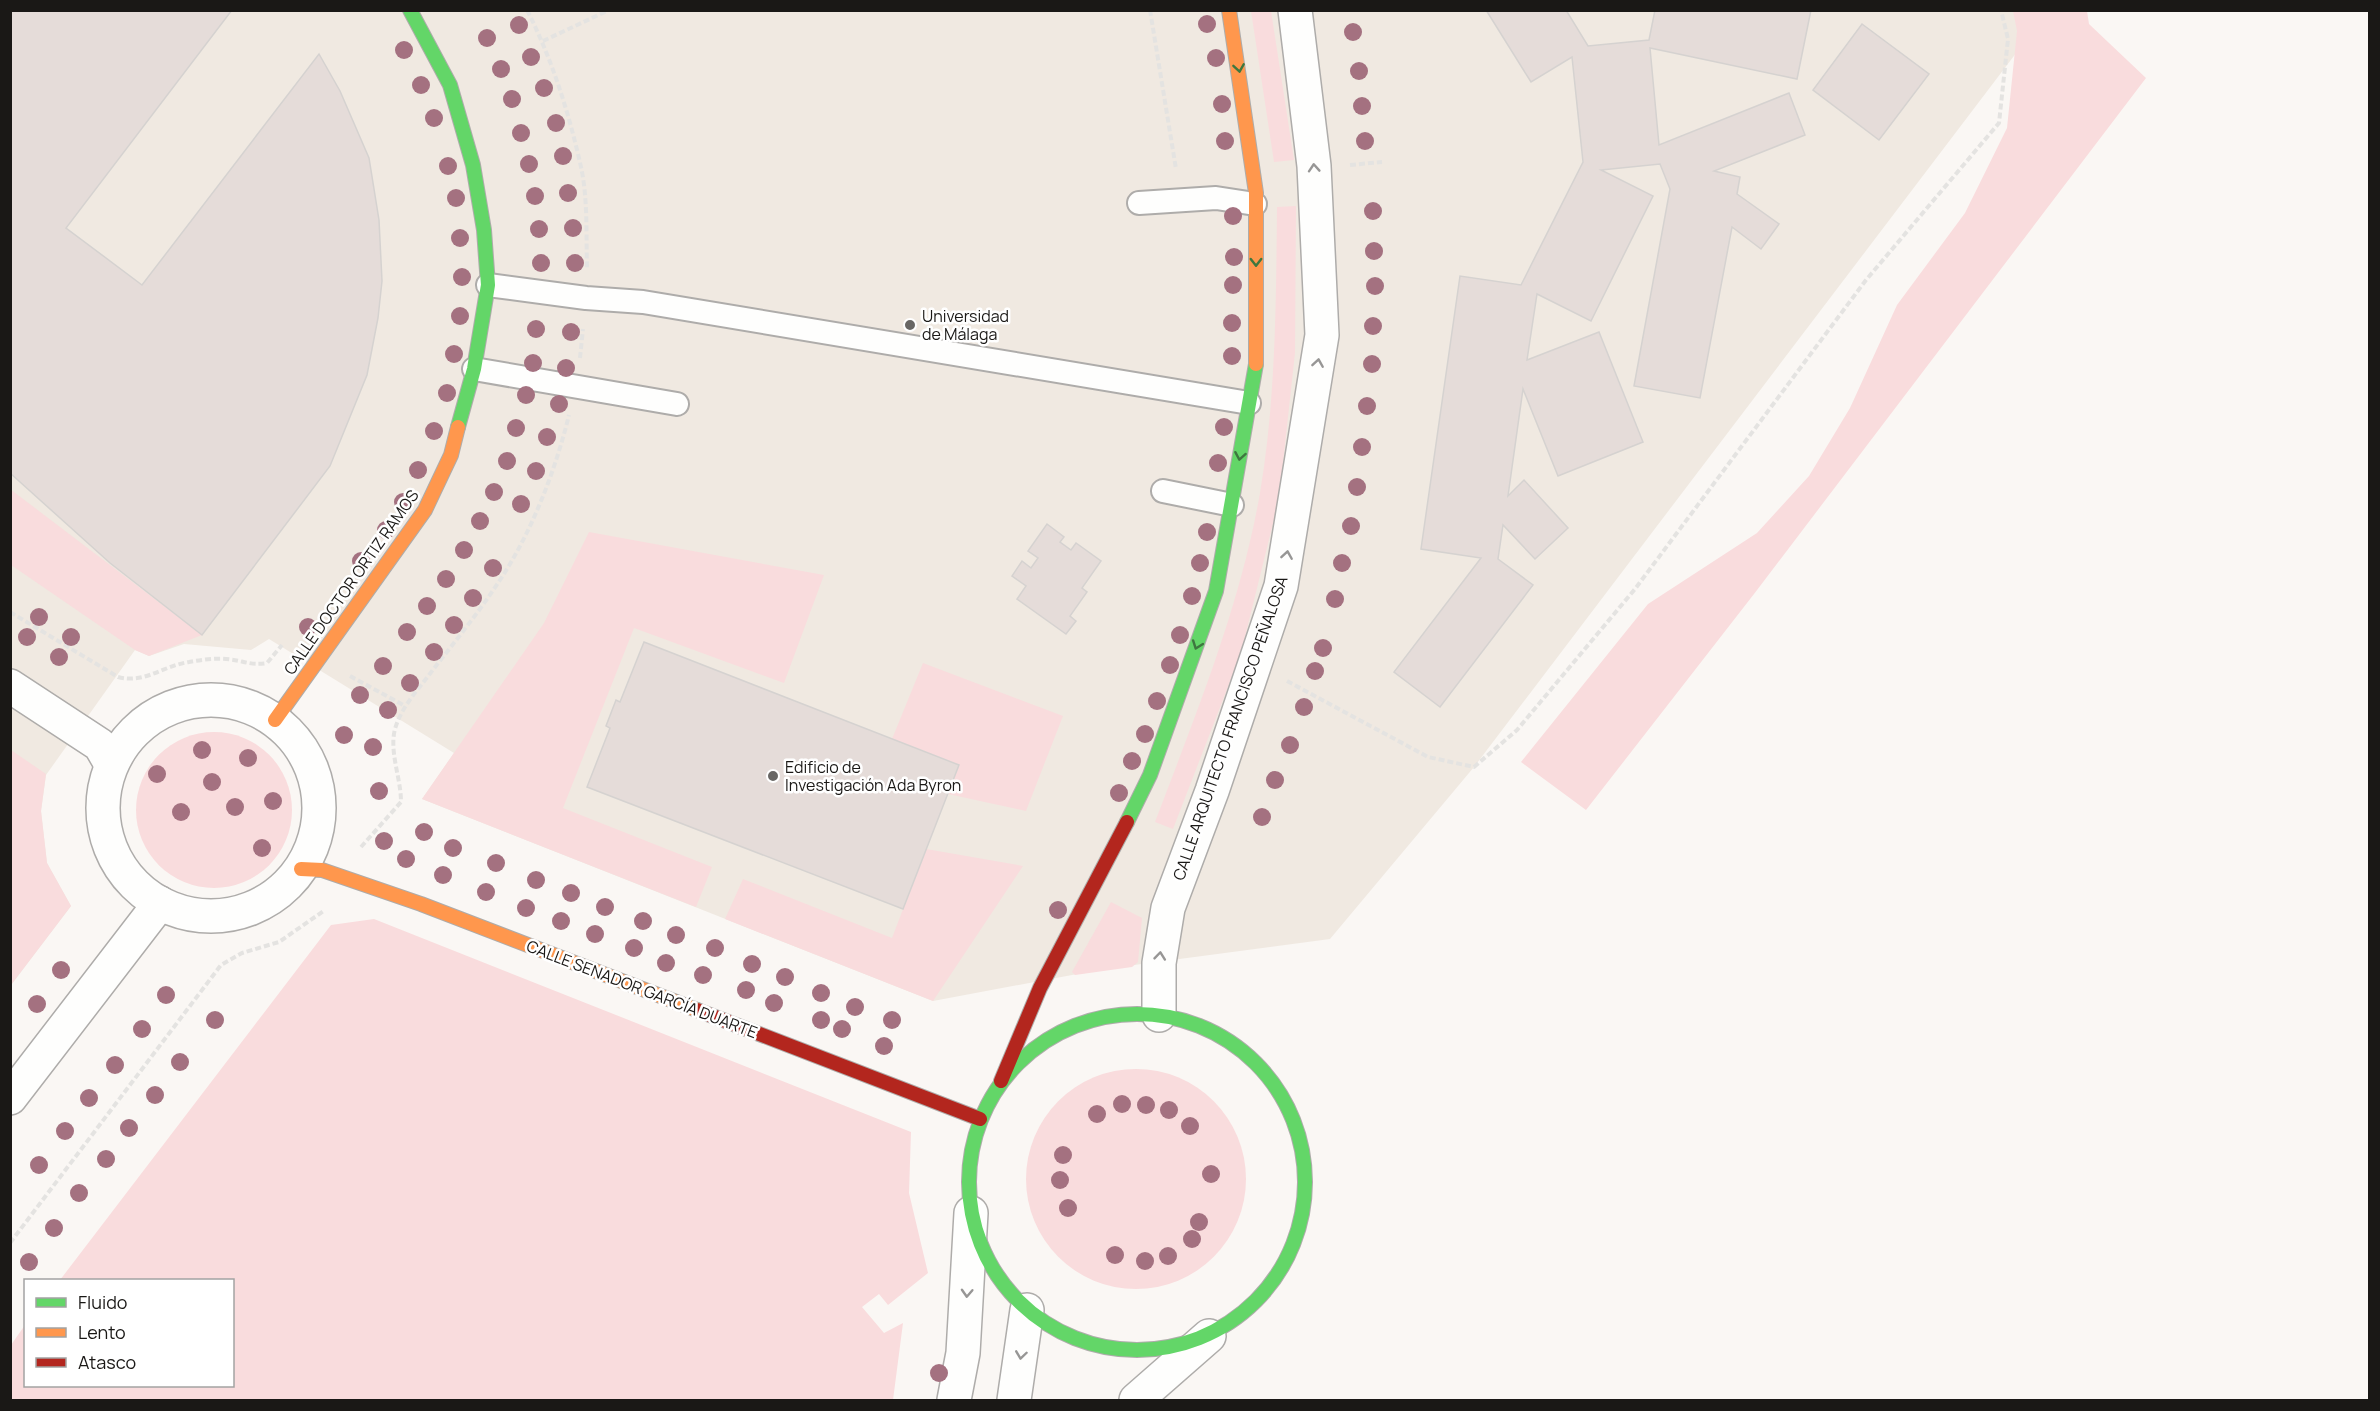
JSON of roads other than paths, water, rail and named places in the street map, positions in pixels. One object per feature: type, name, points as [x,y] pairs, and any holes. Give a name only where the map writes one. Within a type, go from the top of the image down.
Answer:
[{"type":"street","name":"CALLE DOCTOR ORTIZ RAMOS","points":[[275,720],[425,510],[451,455],[474,369],[488,285],[484,230],[473,165],[450,84],[410,10]]},
{"type":"street","points":[[954,1401],[963,1353],[972,1214],[969,1175],[980,1119],[1001,1081],[1040,988],[1107,865],[1150,775],[1216,591],[1256,363],[1255,204],[1251,146],[1229,10]]},
{"type":"street","name":"CALLE ARQUITECTO FRANCISCO PEÑALOSA","points":[[1159,1015],[1159,963],[1168,908],[1212,791],[1281,586],[1322,335],[1314,166],[1295,10]]},
{"type":"street","points":[[10,686],[100,746],[111,764]]},
{"type":"street","points":[[219,700],[252,708],[275,720],[302,749],[315,778],[320,809],[314,841],[301,869],[279,892],[252,908],[221,916],[189,914],[160,903],[134,884],[115,858],[104,828],[103,795],[111,764],[129,736],[155,715],[186,702],[219,700]]},
{"type":"street","name":"CALLE SENADOR GARCÍA DUARTE","points":[[301,869],[322,870],[454,917],[980,1119]]},
{"type":"street","points":[[10,1098],[160,903]]},
{"type":"street","points":[[1001,1081],[1040,1043],[1089,1020],[1122,1012],[1159,1015],[1198,1024],[1247,1052],[1283,1096],[1303,1148],[1306,1204],[1289,1258],[1256,1304],[1236,1320],[1209,1336],[1136,1401]]},
{"type":"street","points":[[972,1214],[983,1251],[1002,1283],[1027,1310],[1068,1336],[1115,1349],[1163,1350],[1209,1336]]},
{"type":"street","points":[[1014,1401],[1027,1310]]},
{"type":"lane","points":[[1139,203],[1216,198],[1255,204]]},
{"type":"lane","points":[[488,285],[586,298],[643,302],[1249,403]]},
{"type":"lane","points":[[474,369],[677,404]]},
{"type":"lane","points":[[1162,491],[1232,505]]},
{"type":"place","name":"Universidad de Málaga","points":[[910,325]]},
{"type":"place","name":"Edificio de Investigación Ada Byron","points":[[773,776]]}]
